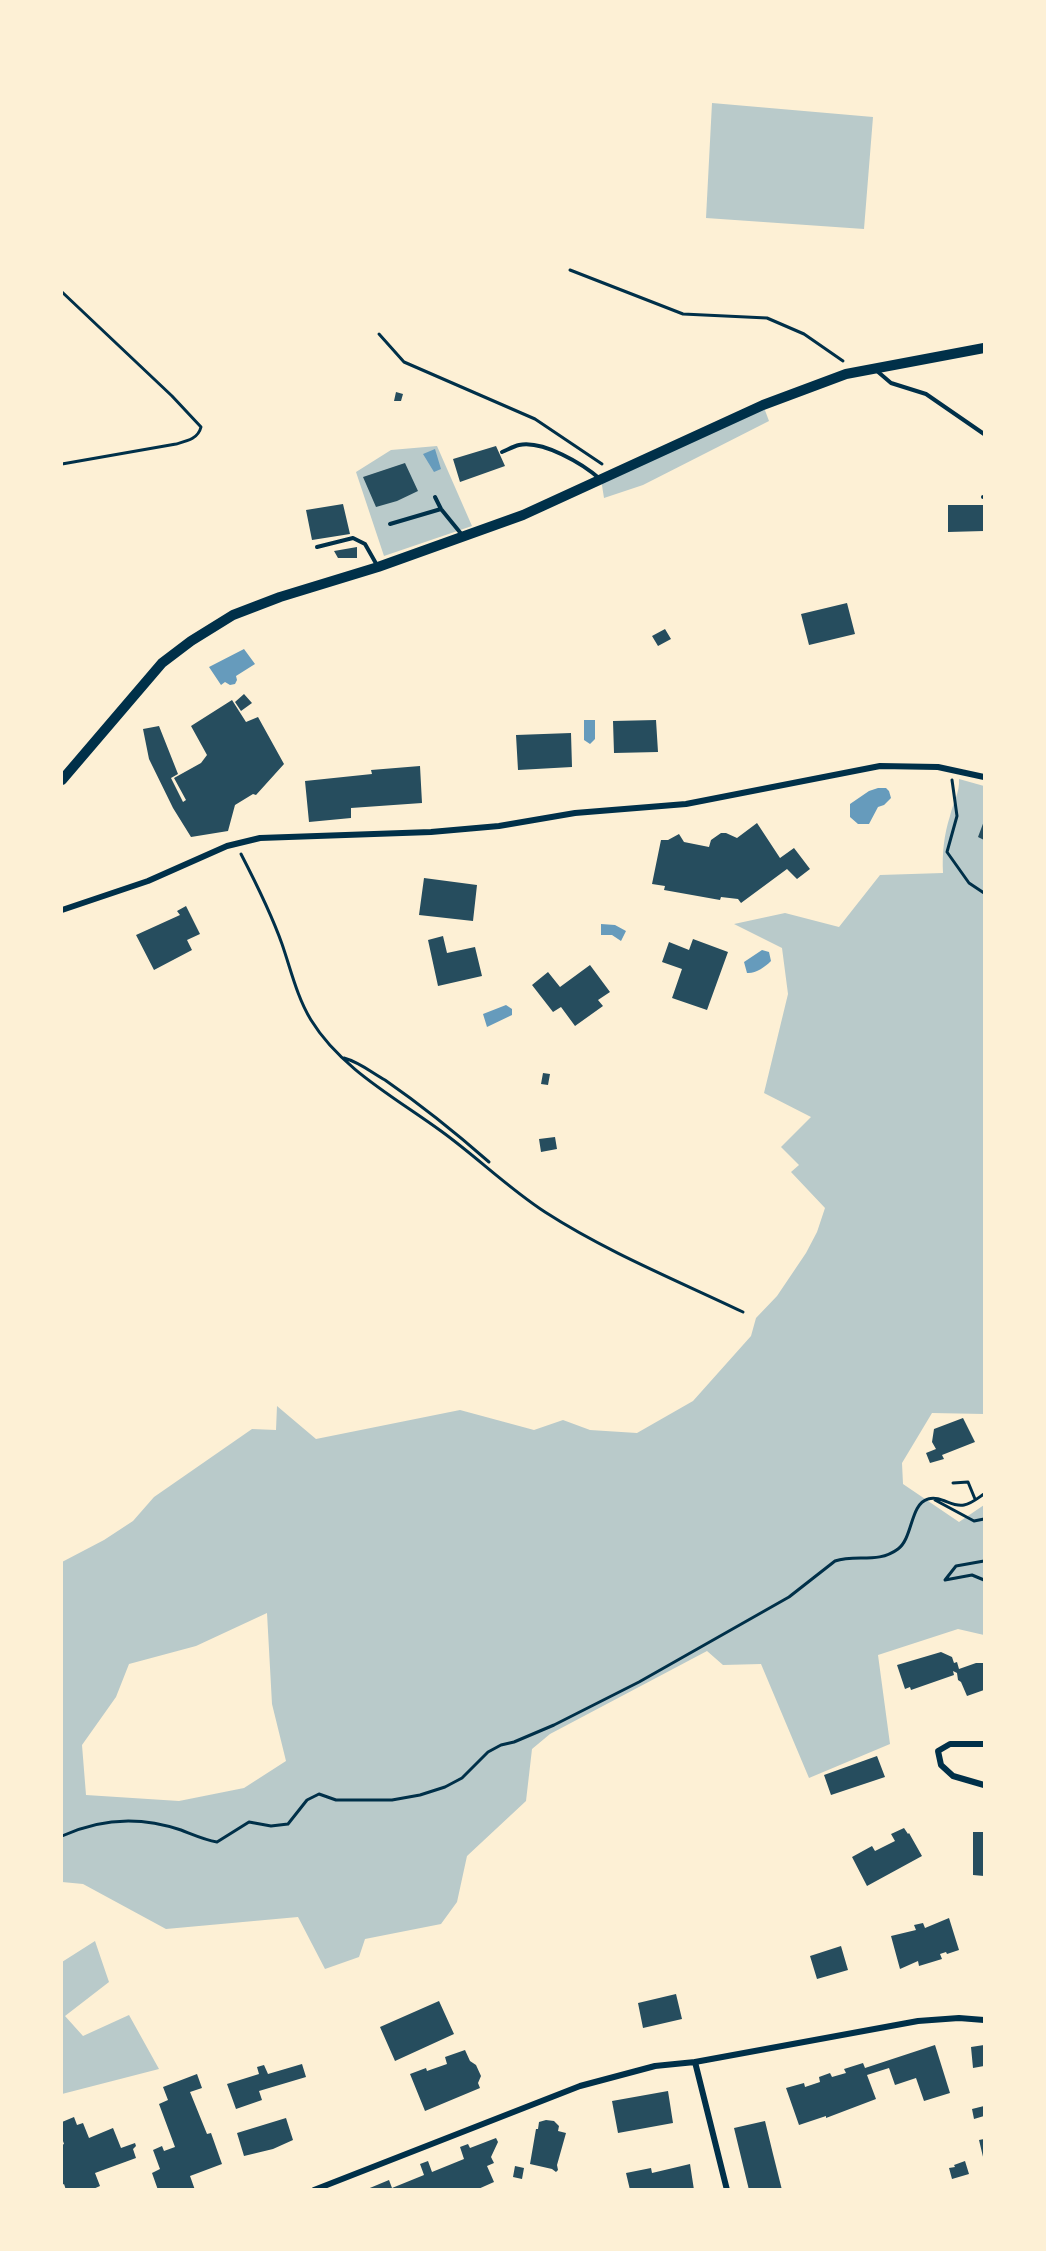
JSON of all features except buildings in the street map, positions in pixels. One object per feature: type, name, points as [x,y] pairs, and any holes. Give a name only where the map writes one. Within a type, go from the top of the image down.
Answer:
[{"type":"street","points":[[62,780],[154,672],[191,641],[232,615],[280,597],[378,567],[523,515],[763,405],[846,374],[984,348]]},
{"type":"street","points":[[62,910],[148,881],[236,844],[260,838],[431,832],[499,826],[575,813],[686,804],[880,766],[938,767],[984,777]]},
{"type":"street","points":[[984,1744],[950,1744],[938,1751],[941,1766],[953,1776],[984,1785]]},
{"type":"street","points":[[314,2190],[580,2086],[655,2066],[695,2061],[918,2021],[960,2018],[984,2020]]},
{"type":"street","points":[[695,2061],[727,2190]]},
{"type":"lane","points":[[874,369],[891,383],[926,394],[984,434]]},
{"type":"lane","points":[[502,452],[521,444],[536,446],[576,461],[601,479]]},
{"type":"lane","points":[[435,497],[441,509],[464,536]]},
{"type":"lane","points":[[390,524],[441,509]]},
{"type":"lane","points":[[317,547],[352,538],[365,544],[378,567]]},
{"type":"path","points":[[570,270],[683,314],[767,318],[804,334],[843,361],[846,374]]},
{"type":"path","points":[[62,292],[172,396],[201,427],[199,433],[192,439],[176,444],[62,464]]},
{"type":"path","points":[[380,334],[404,362],[535,419],[599,460],[612,474]]},
{"type":"path","points":[[938,767],[952,779],[957,816],[947,852],[969,883],[984,893]]},
{"type":"path","points":[[236,844],[273,919],[302,1004],[323,1037],[342,1057],[444,1133],[500,1180],[545,1212],[615,1252],[743,1312]]},
{"type":"path","points":[[342,1057],[369,1069],[392,1085],[446,1125],[489,1162]]},
{"type":"path","points":[[953,1483],[968,1482],[975,1499]]},
{"type":"path","points":[[62,1836],[91,1824],[132,1820],[179,1830],[217,1842],[249,1822],[272,1826],[288,1824],[307,1800],[319,1794],[336,1800],[392,1800],[420,1795],[445,1787],[462,1778],[488,1752],[554,1725],[639,1682],[789,1597],[835,1561],[844,1558],[866,1560],[898,1550],[904,1544],[917,1510],[925,1500],[931,1498],[957,1506],[967,1505],[984,1494]]},
{"type":"path","points":[[931,1498],[974,1521],[984,1520]]},
{"type":"path","points":[[984,1561],[956,1566],[945,1580],[972,1575],[984,1580]]},
{"type":"shaded area","points":[[712,103],[873,117],[864,229],[706,218]]},
{"type":"shaded area","points":[[763,405],[769,421],[643,485],[604,498],[601,479]]},
{"type":"shaded area","points":[[437,446],[472,526],[384,556],[356,472],[391,450]]},
{"type":"shaded area","points":[[959,779],[984,786],[984,1414],[932,1413],[902,1463],[903,1484],[959,1522],[984,1505],[984,1635],[958,1629],[878,1655],[890,1744],[809,1778],[761,1664],[723,1665],[707,1651],[550,1734],[532,1749],[526,1801],[467,1856],[457,1902],[441,1924],[365,1939],[359,1957],[325,1969],[298,1917],[166,1929],[83,1884],[62,1882],[62,1562],[104,1540],[133,1521],[154,1497],[252,1429],[276,1430],[277,1406],[316,1439],[460,1410],[534,1430],[563,1420],[590,1430],[637,1433],[693,1401],[751,1336],[756,1318],[777,1296],[806,1253],[817,1232],[825,1208],[791,1172],[799,1165],[781,1147],[811,1117],[764,1093],[788,994],[782,948],[734,924],[785,913],[839,927],[880,875],[943,873],[945,837]],"holes":[[[267,1613],[272,1704],[286,1761],[244,1788],[179,1801],[86,1795],[82,1745],[116,1697],[129,1664],[196,1646]]]},
{"type":"shaded area","points":[[95,1941],[109,1982],[65,2016],[83,2036],[129,2015],[159,2069],[62,2094],[62,1962]]},
{"type":"water","points":[[435,449],[441,469],[434,472],[423,454]]},
{"type":"water","points":[[244,649],[255,664],[236,676],[235,684],[230,685],[225,682],[221,685],[209,667]]},
{"type":"water","points":[[584,720],[595,720],[595,739],[590,744],[584,740]]},
{"type":"water","points":[[886,788],[891,798],[878,807],[869,824],[858,824],[850,817],[850,804],[869,791]]},
{"type":"water","points":[[601,924],[615,925],[626,931],[621,941],[612,935],[601,935]]},
{"type":"water","points":[[762,950],[769,952],[771,961],[760,970],[747,973],[744,962]]},
{"type":"water","points":[[506,1005],[512,1009],[512,1015],[487,1027],[483,1014]]}]
